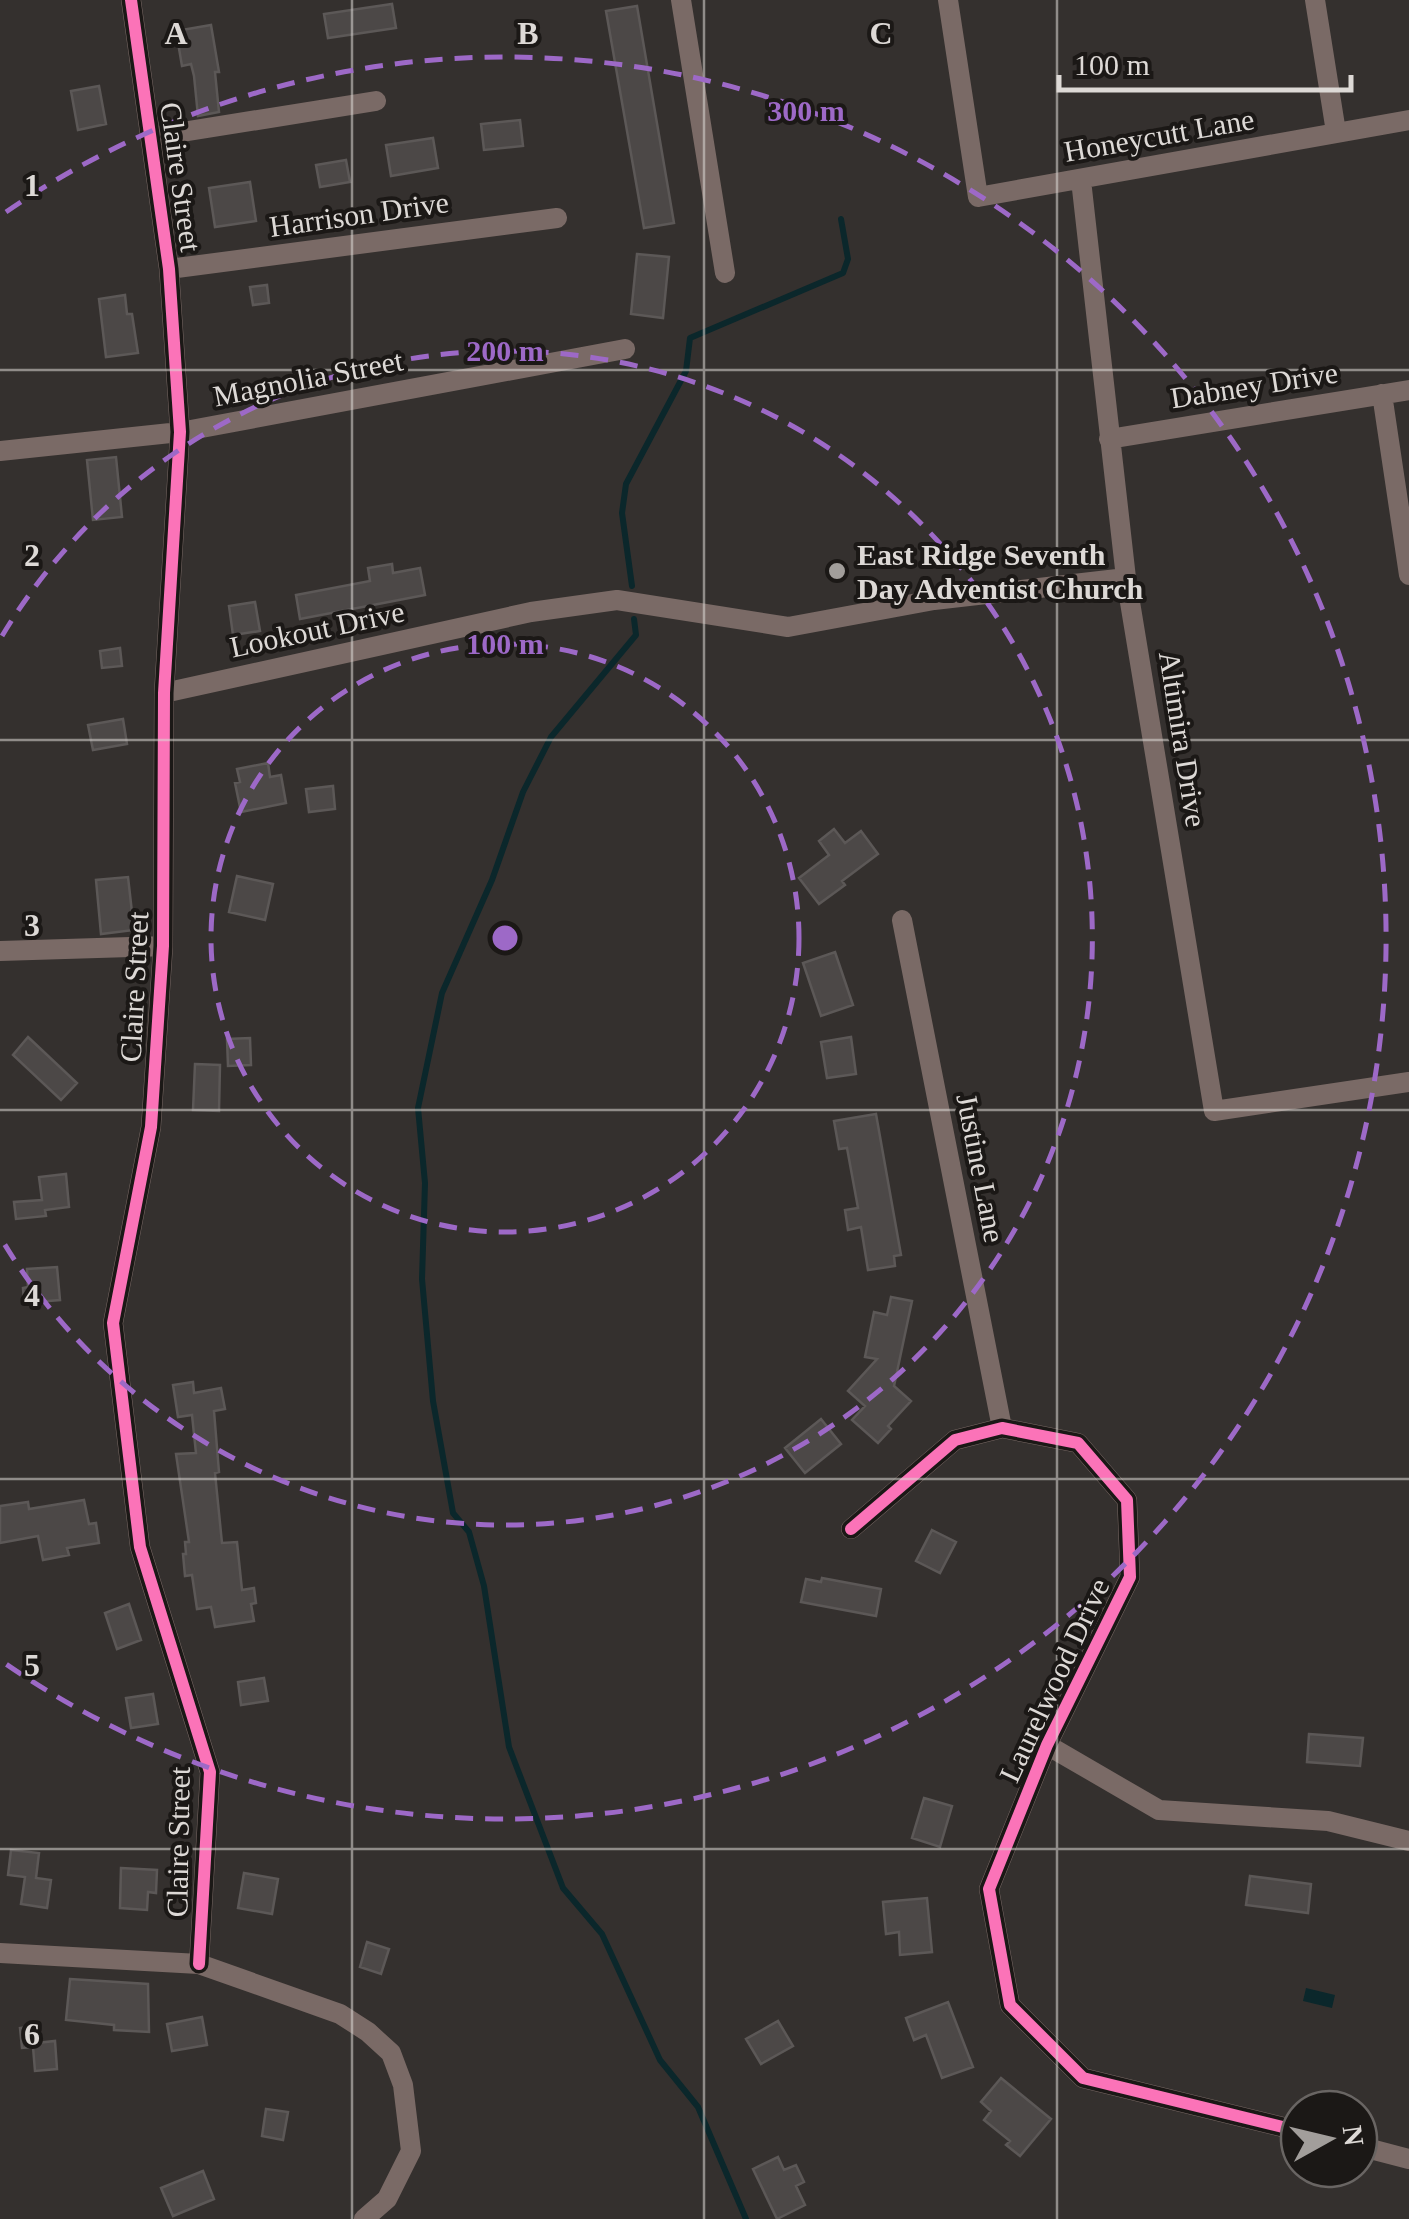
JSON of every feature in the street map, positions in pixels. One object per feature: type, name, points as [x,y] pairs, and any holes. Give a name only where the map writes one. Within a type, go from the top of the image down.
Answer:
[{"type":"street","name":"Claire Street","points":[[131,0],[169,270],[180,432],[164,693],[163,946],[151,1126],[113,1323],[140,1547],[210,1772],[200,1964]]},
{"type":"street","points":[[681,0],[724,273]]},
{"type":"street","name":"Honeycutt Lane","points":[[948,0],[978,197],[1409,120]]},
{"type":"street","points":[[1314,0],[1336,132]]},
{"type":"street","points":[[150,138],[376,101]]},
{"type":"street","name":"Altimira Drive","points":[[1082,180],[1126,578],[1214,1112],[1409,1082]]},
{"type":"street","name":"Harrison Drive","points":[[169,270],[557,218]]},
{"type":"street","name":"Magnolia Street","points":[[0,451],[180,432],[626,349]]},
{"type":"street","name":"Dabney Drive","points":[[1109,440],[1409,390]]},
{"type":"street","points":[[1382,394],[1409,576]]},
{"type":"street","name":"Lookout Drive","points":[[164,693],[531,612],[616,600],[788,627],[934,600],[1126,578]]},
{"type":"street","name":"Justine Lane","points":[[902,920],[1002,1428]]},
{"type":"street","points":[[0,951],[163,946]]},
{"type":"street","name":"Laurelwood Drive","points":[[851,1528],[955,1440],[1002,1428],[1078,1443],[1127,1500],[1130,1577],[1048,1744],[988,1889],[1010,2005],[1083,2078],[1279,2126]]},
{"type":"street","points":[[1048,1744],[1159,1810],[1328,1821],[1409,1841]]},
{"type":"street","points":[[0,1953],[200,1964],[340,2014],[368,2032],[391,2053],[403,2086],[411,2151],[388,2199],[364,2219]]},
{"type":"street","points":[[1379,2151],[1409,2159]]},
{"type":"water","points":[[1306,1988],[1335,1995],[1332,2008],[1303,2001]]},
{"type":"building","points":[[392,4],[396,28],[328,38],[324,14]]},
{"type":"building","points":[[637,6],[674,223],[644,228],[606,11]]},
{"type":"building","points":[[211,25],[219,72],[215,72],[219,112],[198,116],[191,64],[182,66],[176,31]]},
{"type":"building","points":[[99,86],[106,124],[78,130],[71,91]]},
{"type":"building","points":[[520,120],[523,146],[484,150],[481,124]]},
{"type":"building","points":[[433,138],[438,168],[391,176],[386,145]]},
{"type":"building","points":[[346,160],[350,182],[320,187],[316,165]]},
{"type":"building","points":[[250,182],[256,221],[215,227],[209,188]]},
{"type":"building","points":[[637,254],[669,257],[663,318],[631,314]]},
{"type":"building","points":[[267,285],[269,303],[253,305],[250,287]]},
{"type":"building","points":[[125,295],[138,353],[106,357],[99,299]]},
{"type":"building","points":[[116,457],[122,517],[93,520],[87,460]]},
{"type":"building","points":[[392,564],[393,573],[420,568],[425,595],[300,619],[296,595],[370,581],[368,568]]},
{"type":"building","points":[[255,602],[260,631],[233,635],[229,606]]},
{"type":"building","points":[[120,648],[122,666],[102,668],[100,651]]},
{"type":"building","points":[[123,719],[127,744],[93,750],[88,725]]},
{"type":"building","points":[[268,763],[270,777],[281,775],[286,803],[241,812],[235,783],[240,782],[237,769]]},
{"type":"building","points":[[333,786],[335,809],[309,812],[306,789]]},
{"type":"building","points":[[834,829],[845,843],[861,831],[878,854],[819,904],[799,878],[829,855],[819,841]]},
{"type":"building","points":[[237,876],[273,884],[265,920],[229,912]]},
{"type":"building","points":[[128,877],[134,930],[101,934],[96,880]]},
{"type":"building","points":[[835,952],[853,1005],[821,1016],[803,963]]},
{"type":"building","points":[[28,1037],[77,1083],[61,1100],[13,1055]]},
{"type":"building","points":[[851,1037],[856,1074],[827,1078],[821,1042]]},
{"type":"building","points":[[250,1038],[251,1065],[228,1066],[227,1039]]},
{"type":"building","points":[[195,1064],[220,1065],[219,1111],[193,1110]]},
{"type":"building","points":[[876,1114],[901,1255],[894,1256],[895,1266],[868,1270],[861,1227],[848,1230],[845,1210],[858,1208],[847,1148],[839,1149],[834,1121]]},
{"type":"building","points":[[66,1174],[69,1207],[45,1210],[46,1216],[16,1219],[14,1202],[42,1200],[39,1177]]},
{"type":"building","points":[[57,1267],[60,1300],[24,1303],[27,1269]]},
{"type":"building","points":[[891,1297],[912,1301],[894,1386],[911,1401],[878,1443],[852,1420],[865,1406],[848,1391],[877,1359],[865,1357],[874,1312],[887,1315]]},
{"type":"building","points":[[193,1382],[194,1393],[221,1388],[225,1409],[214,1411],[222,1543],[237,1542],[242,1590],[254,1588],[254,1621],[215,1627],[211,1607],[197,1609],[192,1575],[185,1576],[183,1554],[185,1542],[189,1542],[176,1454],[196,1453],[192,1415],[178,1417],[173,1385]]},
{"type":"building","points":[[821,1419],[841,1444],[805,1473],[785,1448]]},
{"type":"building","points":[[84,1500],[89,1524],[96,1523],[99,1543],[67,1548],[69,1555],[43,1560],[38,1536],[0,1543],[0,1506],[28,1502],[29,1509]]},
{"type":"building","points":[[932,1530],[956,1542],[940,1573],[916,1561]]},
{"type":"building","points":[[822,1578],[881,1589],[876,1616],[801,1602],[806,1579],[821,1582]]},
{"type":"building","points":[[129,1604],[141,1640],[117,1649],[105,1613]]},
{"type":"building","points":[[264,1678],[268,1701],[241,1705],[238,1682]]},
{"type":"building","points":[[153,1694],[158,1724],[131,1728],[126,1698]]},
{"type":"building","points":[[1309,1734],[1363,1738],[1360,1766],[1307,1762]]},
{"type":"building","points":[[924,1798],[952,1806],[940,1847],[912,1838]]},
{"type":"building","points":[[11,1850],[39,1853],[36,1878],[51,1880],[47,1908],[21,1904],[25,1877],[8,1875]]},
{"type":"building","points":[[121,1868],[157,1870],[156,1893],[148,1892],[147,1910],[120,1908]]},
{"type":"building","points":[[244,1873],[278,1879],[272,1914],[238,1908]]},
{"type":"building","points":[[1250,1876],[1311,1884],[1308,1913],[1246,1905]]},
{"type":"building","points":[[927,1898],[932,1952],[900,1955],[899,1932],[886,1934],[883,1902]]},
{"type":"building","points":[[367,1942],[389,1949],[381,1974],[360,1967]]},
{"type":"building","points":[[70,1979],[148,1984],[149,2032],[114,2030],[114,2025],[66,2020]]},
{"type":"building","points":[[948,2002],[973,2067],[942,2078],[926,2035],[914,2040],[906,2018]]},
{"type":"building","points":[[202,2017],[207,2045],[172,2051],[167,2024]]},
{"type":"building","points":[[778,2021],[793,2046],[761,2064],[746,2039]]},
{"type":"building","points":[[35,2026],[36,2043],[55,2041],[57,2069],[35,2071],[33,2047],[22,2048],[20,2028]]},
{"type":"building","points":[[1001,2078],[1051,2119],[1020,2156],[1006,2145],[1010,2141],[984,2120],[991,2111],[981,2102]]},
{"type":"building","points":[[266,2109],[288,2112],[283,2140],[262,2136]]},
{"type":"building","points":[[778,2157],[784,2170],[796,2165],[804,2182],[796,2186],[805,2205],[777,2219],[753,2169]]},
{"type":"building","points":[[203,2171],[214,2199],[173,2216],[161,2188]]},
{"type":"waterway","points":[[632,586],[622,513],[626,484],[686,371],[690,338],[843,273],[848,259],[841,219]]},
{"type":"waterway","points":[[634,619],[636,635],[551,737],[523,792],[492,880],[442,993],[418,1108],[425,1183],[422,1279],[433,1401],[453,1513],[469,1532],[484,1586],[509,1747],[563,1888],[602,1934],[660,2060],[698,2107],[746,2219]]},
{"type":"cycle path","points":[[131,0],[169,269],[180,432],[164,693],[163,946],[151,1127],[113,1323],[140,1547],[210,1772],[199,1964]]},
{"type":"cycle path","points":[[851,1529],[955,1440],[1002,1428],[1078,1443],[1127,1500],[1130,1577],[1047,1745],[989,1889],[1010,2005],[1083,2078],[1279,2126]]},
{"type":"place","name":"East Ridge Seventh Day Adventist Church","points":[[837,571]]}]
